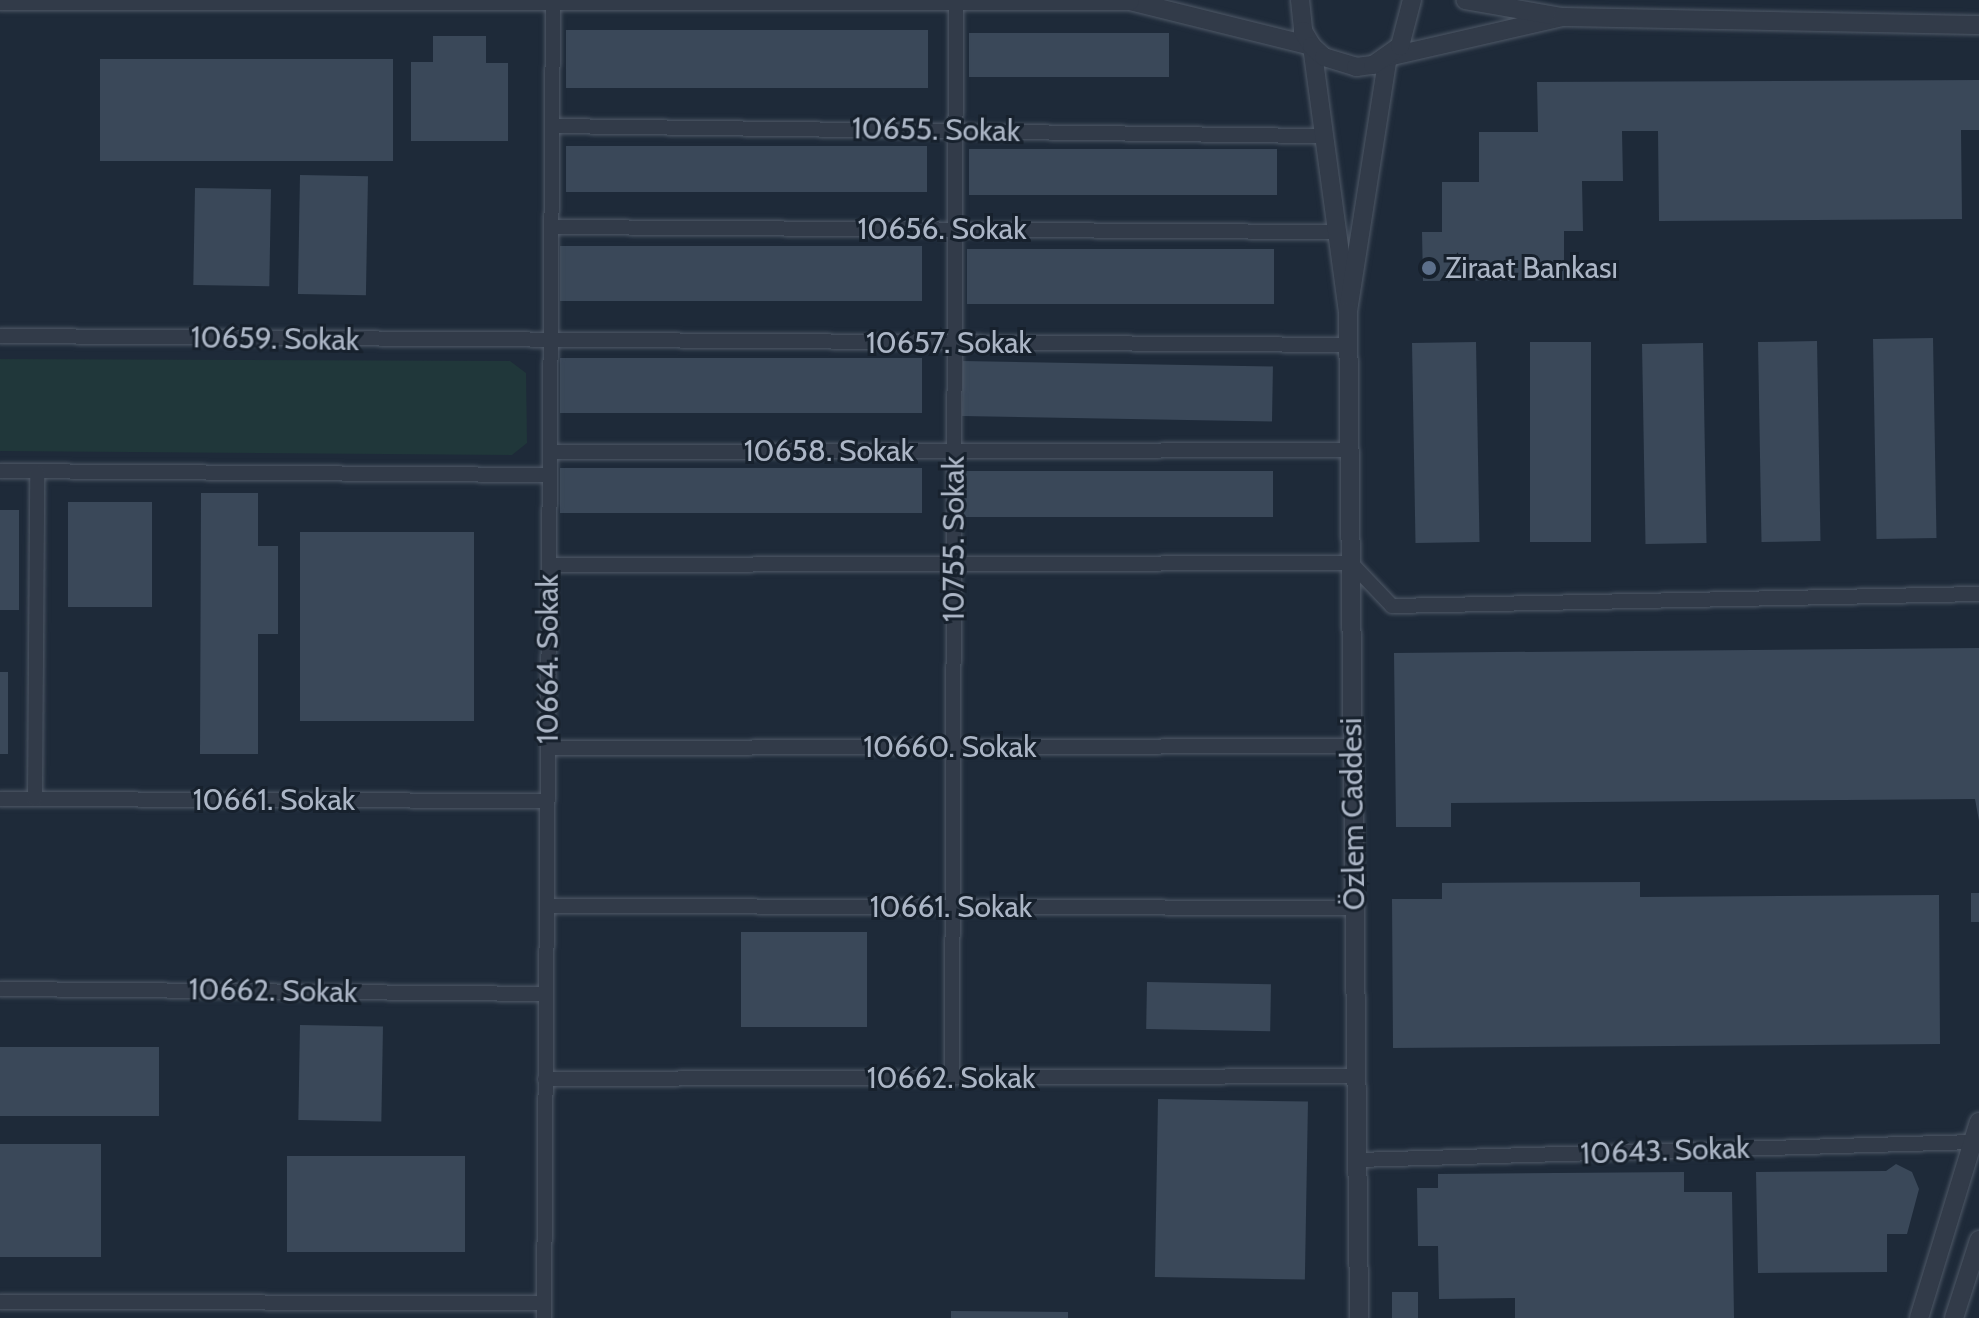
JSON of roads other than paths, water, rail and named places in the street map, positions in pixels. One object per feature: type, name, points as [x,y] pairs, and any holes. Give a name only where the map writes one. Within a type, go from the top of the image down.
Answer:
[{"type":"street","name":"Özlem Caddesi","points":[[1300,0],[1312,46],[1333,232],[1348,311]]},
{"type":"street","points":[[1388,57],[1409,31],[1412,0]]},
{"type":"street","points":[[1465,0],[1562,17],[1979,25]]},
{"type":"street","points":[[0,1],[1138,1],[1312,46],[1339,65],[1373,65],[1388,57],[1562,17]]},
{"type":"street","name":"10664. Sokak","points":[[544,1311],[553,1]]},
{"type":"street","name":"10755. Sokak","points":[[952,1078],[956,1]]},
{"type":"street","name":"Özlem Caddesi","points":[[1359,1318],[1348,311],[1388,57]]},
{"type":"street","name":"10655. Sokak","points":[[552,126],[1320,136]]},
{"type":"street","name":"10656. Sokak","points":[[551,227],[1333,232]]},
{"type":"street","name":"10659. Sokak","points":[[0,336],[550,341]]},
{"type":"street","name":"10657. Sokak","points":[[550,341],[1348,345]]},
{"type":"street","name":"10658. Sokak","points":[[550,452],[1349,450]]},
{"type":"street","points":[[0,471],[549,475]]},
{"type":"street","points":[[35,799],[37,472]]},
{"type":"street","points":[[549,565],[1351,563],[1392,606],[1979,594]]},
{"type":"street","name":"10660. Sokak","points":[[548,748],[1352,746]]},
{"type":"street","name":"10661. Sokak","points":[[0,799],[547,801]]},
{"type":"street","name":"10661. Sokak","points":[[547,906],[1355,908]]},
{"type":"street","name":"10662. Sokak","points":[[0,989],[546,994]]},
{"type":"street","name":"10662. Sokak","points":[[545,1079],[1356,1076]]},
{"type":"street","points":[[1919,1318],[1979,1122]]},
{"type":"street","name":"10643. Sokak","points":[[1357,1160],[1973,1142]]},
{"type":"street","points":[[1954,1318],[1979,1240]]},
{"type":"street","points":[[0,1302],[544,1311]]},
{"type":"place","name":"Ziraat Bankası","points":[[1429,268]]}]
